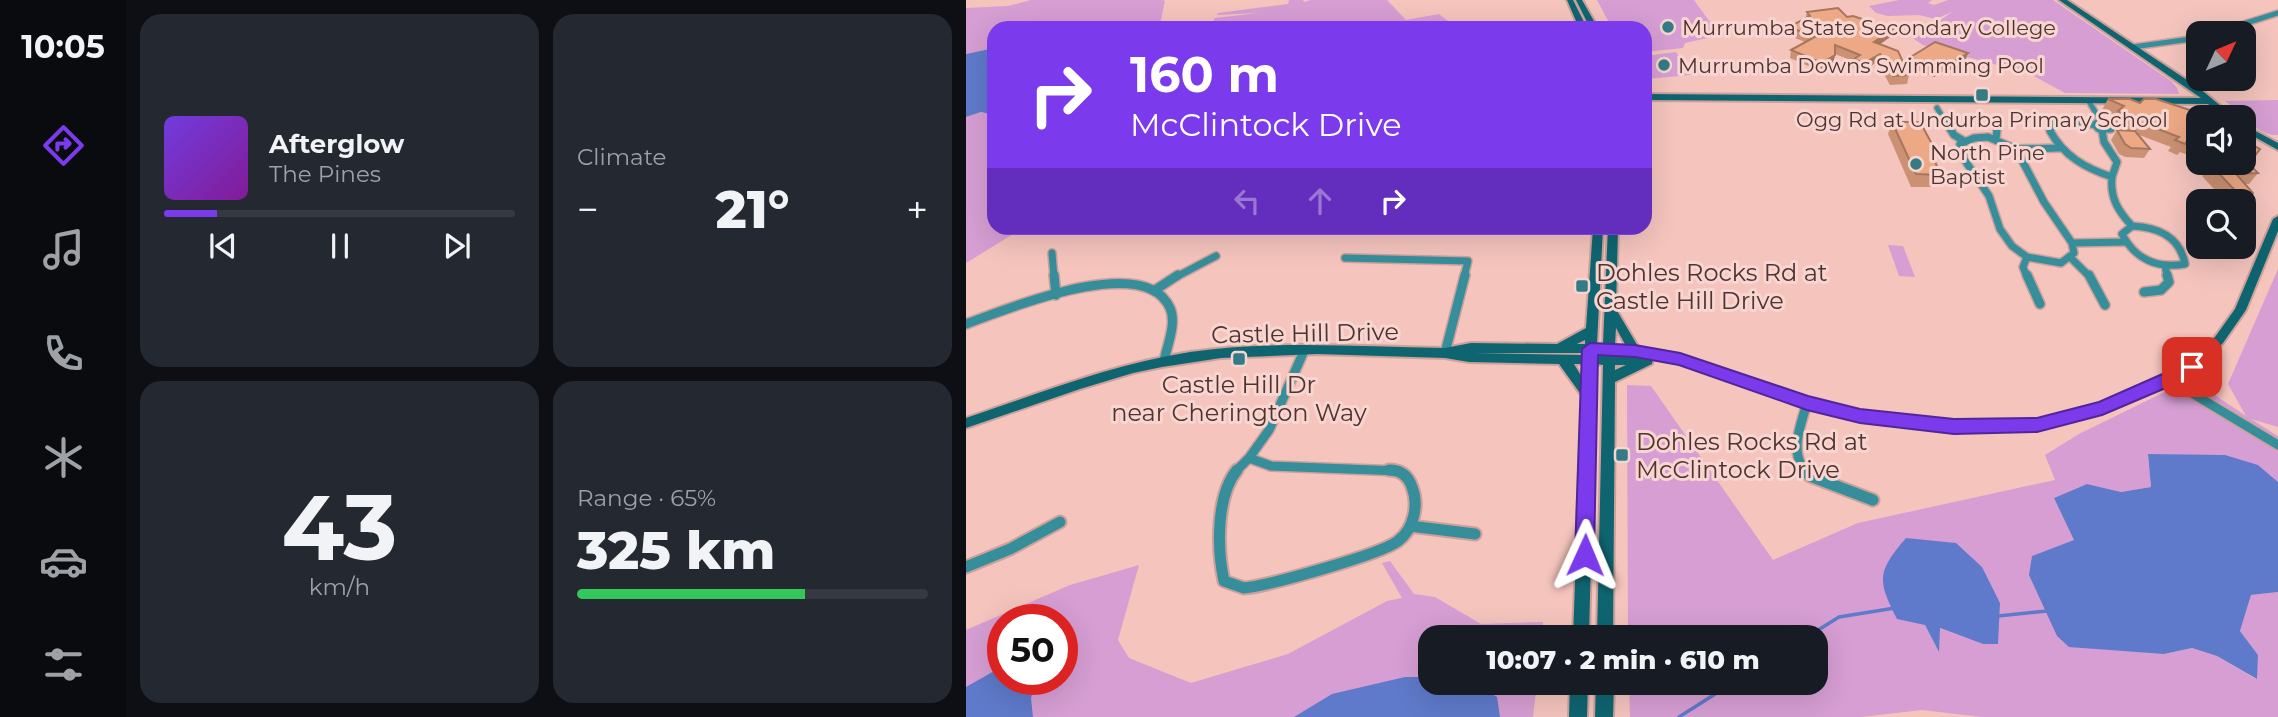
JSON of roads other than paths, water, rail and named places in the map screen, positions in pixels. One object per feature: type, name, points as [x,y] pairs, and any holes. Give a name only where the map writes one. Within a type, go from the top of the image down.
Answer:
[{"type":"main road","points":[[1635,351],[1689,363]]},
{"type":"main road","points":[[1605,625],[1609,379]]},
{"type":"street","points":[[1570,0],[1580,21]]},
{"type":"street","points":[[1579,0],[1590,21]]},
{"type":"street","points":[[2062,0],[2214,105]]},
{"type":"street","points":[[2253,21],[2278,13]]},
{"type":"street","points":[[2133,47],[2186,40]]},
{"type":"street","points":[[1652,97],[2209,101]]},
{"type":"street","points":[[2088,100],[2097,111],[2102,139],[2118,161],[2110,187],[2113,205],[2132,226],[2155,229],[2180,244],[2185,253],[2185,264],[2165,267],[2147,261],[2125,242],[2122,234],[2132,226]]},
{"type":"street","points":[[1937,108],[1954,135],[1964,141]]},
{"type":"street","points":[[1996,139],[1999,131],[1998,119]]},
{"type":"street","points":[[2100,126],[2068,120],[2054,122],[2050,131],[2059,148],[2077,163],[2112,177]]},
{"type":"street","points":[[2256,135],[2278,147]]},
{"type":"street","points":[[2016,149],[2044,202],[2072,243],[2074,253],[2061,263],[2046,263],[2011,248],[2001,232],[1989,195],[1966,167],[1960,144],[1978,136],[1996,139],[2016,149],[2059,148]]},
{"type":"street","points":[[1609,354],[1689,363],[1723,372],[1807,403],[1860,416],[1954,426],[2037,425],[2102,408],[2170,380],[2192,367],[2219,340],[2239,310],[2278,219]]},
{"type":"street","points":[[1581,625],[1590,354],[1598,235]]},
{"type":"street","points":[[1614,235],[1609,379],[1646,360]]},
{"type":"street","points":[[2072,243],[2125,242]]},
{"type":"street","points":[[1052,253],[1056,295]]},
{"type":"street","points":[[1155,290],[1189,268],[1216,256]]},
{"type":"street","points":[[2027,257],[2022,267],[2040,304]]},
{"type":"street","points":[[2070,257],[2094,280],[2105,305]]},
{"type":"street","points":[[1345,258],[1468,261],[1445,353]]},
{"type":"street","points":[[2144,292],[2161,290],[2169,282],[2165,267]]},
{"type":"street","points":[[966,324],[1056,295],[1103,283],[1124,283],[1155,290],[1166,301],[1172,319],[1164,361]]},
{"type":"street","points":[[1609,354],[1635,351],[1610,309]]},
{"type":"street","points":[[1589,395],[1578,385],[1574,372],[1560,354],[1591,331]]},
{"type":"street","points":[[1249,458],[1271,466],[1398,470],[1408,477],[1415,490],[1410,526],[1400,540],[1377,552],[1258,586],[1242,589],[1224,581],[1220,563],[1225,491],[1235,472],[1269,430],[1304,351]]},
{"type":"street","name":"Castle Hill Drive","points":[[966,423],[1164,361],[1233,352],[1445,353],[1469,357],[1609,354]]},
{"type":"street","points":[[2170,380],[2278,445]]},
{"type":"street","points":[[1807,403],[1796,447],[1797,462],[1802,470],[1810,476],[1873,500]]},
{"type":"street","points":[[966,567],[1010,549],[1060,522]]},
{"type":"street","points":[[1410,526],[1475,534]]},
{"type":"street","points":[[1578,717],[1579,695]]},
{"type":"street","points":[[1604,717],[1605,695]]},
{"type":"water","points":[[987,50],[987,113],[981,112],[966,117],[966,54]]},
{"type":"water","points":[[2148,454],[2225,455],[2258,465],[2278,482],[2278,592],[2251,595],[2240,631],[2258,655],[2257,679],[2217,656],[2192,648],[2164,654],[2069,647],[2057,636],[2029,575],[2032,556],[2074,540],[2054,498],[2087,484],[2121,492],[2151,487]]},
{"type":"water","points":[[1906,538],[1956,543],[1982,567],[2000,603],[1998,644],[1983,644],[1940,628],[1939,652],[1925,625],[1897,619],[1886,595],[1883,577],[1885,568]]},
{"type":"water","points":[[987,675],[987,695],[1032,695],[1033,717],[966,717],[966,687]]},
{"type":"water","points":[[1405,677],[1418,677],[1418,695],[1494,695],[1497,697],[1500,717],[1294,717],[1332,694]]},
{"type":"waterway","points":[[1826,625],[1839,617],[1895,608]]},
{"type":"waterway","points":[[1998,616],[2047,611]]},
{"type":"waterway","points":[[1679,717],[1714,695]]},
{"type":"place","name":"Murrumba State Secondary College","points":[[1668,27]]},
{"type":"place","name":"Murrumba Downs Swimming Pool","points":[[1664,65]]},
{"type":"place","name":"Ogg Rd at Undurba Primary School","points":[[1982,95]]},
{"type":"place","name":"North Pine Baptist","points":[[1916,164]]},
{"type":"place","name":"Dohles Rocks Rd at Castle Hill Drive","points":[[1582,286]]},
{"type":"place","name":"Castle Hill Dr near Cherington Way","points":[[1239,359]]},
{"type":"place","name":"Dohles Rocks Rd at McClintock Drive","points":[[1622,455]]}]
